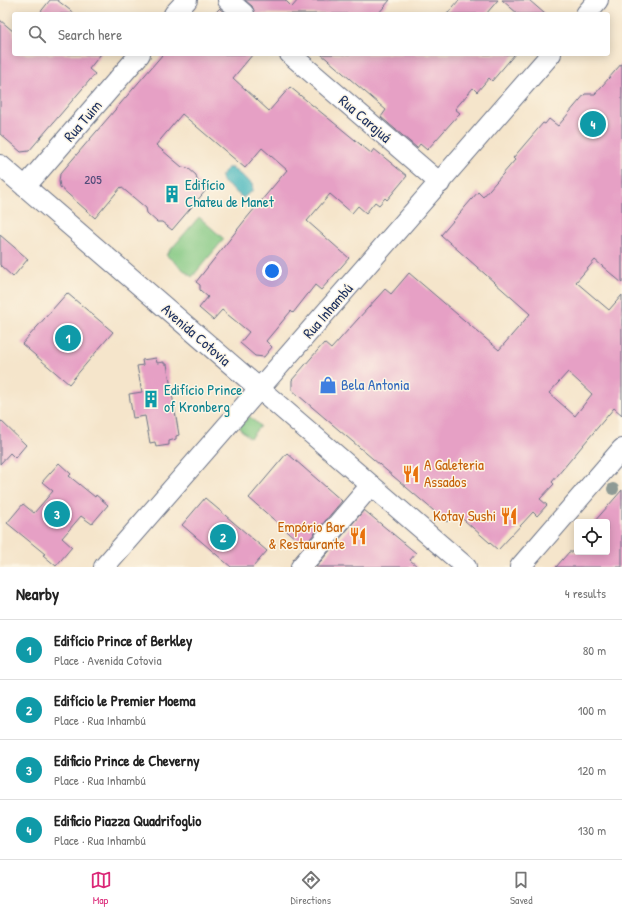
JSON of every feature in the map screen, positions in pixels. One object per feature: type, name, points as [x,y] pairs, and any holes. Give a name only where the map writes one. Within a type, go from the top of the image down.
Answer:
[{"type":"street","points":[[176,12],[186,0]]},
{"type":"street","points":[[228,0],[242,12]]},
{"type":"street","points":[[588,12],[598,0]]},
{"type":"street","name":"Rua Tuim","points":[[25,187],[138,56]]},
{"type":"street","name":"Rua Carajuá","points":[[292,56],[440,183]]},
{"type":"street","name":"Rua Inhambú","points":[[104,567],[549,56]]},
{"type":"street","name":"Avenida Cotovia","points":[[0,165],[466,567]]},
{"type":"street","points":[[520,567],[622,449]]},
{"type":"street","points":[[301,567],[371,485]]},
{"type":"green space","points":[[199,217],[224,239],[192,277],[166,255]]},
{"type":"green space","points":[[249,416],[260,426],[250,438],[239,428]]},
{"type":"water","points":[[227,168],[232,168],[252,184],[253,190],[243,198],[222,181],[221,177]]},
{"type":"building","points":[[50,0],[57,0],[72,12],[41,12]]},
{"type":"building","points":[[245,0],[285,0],[292,7],[298,0],[390,0],[380,12],[254,12],[252,6]]},
{"type":"building","points":[[459,0],[498,0],[488,12],[449,12]]},
{"type":"building","points":[[502,0],[529,0],[543,12],[516,12]]},
{"type":"building","points":[[220,8],[224,12],[216,12]]},
{"type":"building","points":[[0,20],[12,30],[12,56],[99,56],[89,69],[95,74],[29,151],[21,152],[0,134]]},
{"type":"building","points":[[161,56],[251,56],[233,78],[269,111],[290,87],[371,153],[374,149],[407,176],[387,200],[385,198],[379,205],[375,202],[366,213],[358,206],[352,213],[330,194],[307,221],[349,258],[321,290],[315,285],[293,313],[291,311],[266,341],[272,347],[264,357],[255,356],[240,343],[249,332],[222,310],[213,320],[199,308],[208,297],[200,290],[200,285],[196,282],[287,170],[262,148],[245,168],[182,114],[156,145],[182,167],[188,168],[196,175],[197,180],[207,189],[172,230],[162,222],[157,222],[147,213],[146,208],[121,187],[95,218],[60,187],[60,174]]},
{"type":"building","points":[[323,56],[513,56],[492,81],[489,78],[477,92],[473,88],[455,109],[460,113],[427,150],[420,144],[417,148],[381,117],[386,110]]},
{"type":"building","points":[[622,63],[622,283],[595,260],[576,282],[609,310],[622,295],[622,415],[614,408],[552,482],[554,484],[540,499],[547,505],[537,516],[533,512],[498,550],[456,513],[447,522],[292,390],[292,380],[324,343],[331,349],[385,289],[391,294],[409,273],[499,350],[530,314],[441,235],[478,192],[483,197],[515,160],[513,158],[543,123],[545,124],[549,119],[558,126],[585,94],[595,94]],"holes":[[[568,372],[592,394],[575,416],[549,393]]]},
{"type":"building","points":[[0,235],[28,259],[13,277],[0,265]]},
{"type":"building","points":[[67,293],[113,332],[69,384],[22,344]]},
{"type":"building","name":"Edifício Prince of Kronberg","points":[[156,358],[157,363],[164,362],[164,364],[167,364],[179,435],[176,436],[176,439],[169,441],[169,445],[156,447],[155,442],[150,443],[145,416],[133,418],[129,394],[142,392],[137,366],[143,365],[142,360]]},
{"type":"building","points":[[0,420],[26,445],[15,458],[10,453],[0,464]]},
{"type":"building","points":[[287,453],[342,501],[304,546],[249,498]]},
{"type":"building","points":[[59,463],[71,474],[69,476],[95,497],[96,495],[108,505],[92,524],[81,516],[62,538],[72,547],[56,566],[43,555],[45,554],[7,523],[23,504],[34,513],[53,491],[42,482]]},
{"type":"building","points":[[622,490],[622,567],[556,567],[569,552],[574,552],[574,555],[610,555],[610,519],[597,519]]},
{"type":"building","points":[[205,498],[267,551],[253,567],[231,567],[182,525]]},
{"type":"building","points":[[364,510],[416,553],[410,560],[418,567],[316,567]]},
{"type":"place","name":"Edificio Piazza Quadrifoglio","points":[[593,124]]},
{"type":"place","name":"Edifício Chateu de Manet","points":[[172,194]]},
{"type":"place","name":"Edifício Prince of Berkley","points":[[68,338]]},
{"type":"place","name":"Bela Antonia","points":[[328,385]]},
{"type":"place","name":"Edifício Prince of Kronberg","points":[[151,399]]},
{"type":"place","name":"A Galeteria Assados","points":[[411,474]]},
{"type":"place","name":"Edificio Prince de Cheverny","points":[[57,514]]},
{"type":"place","name":"Kotay Sushi","points":[[509,516]]},
{"type":"place","name":"Empório Bar & Restaurante","points":[[358,536]]},
{"type":"place","name":"Edifício le Premier Moema","points":[[223,537]]}]
